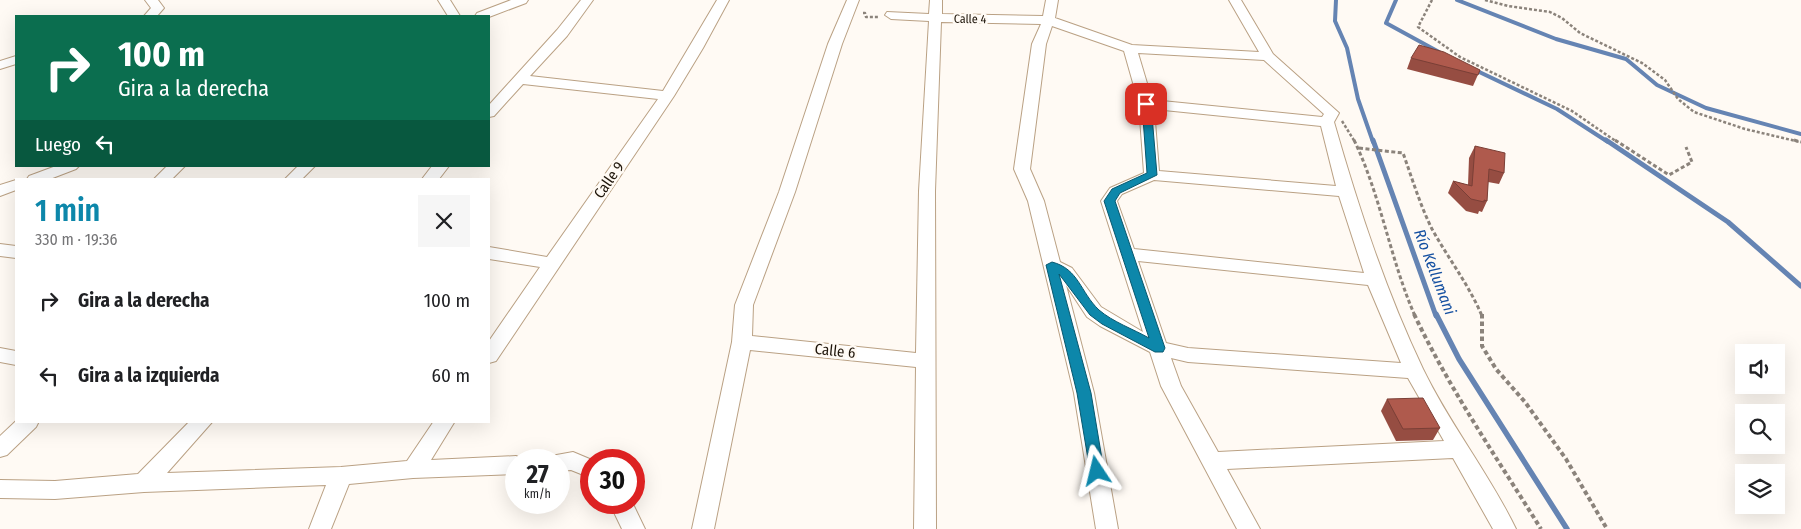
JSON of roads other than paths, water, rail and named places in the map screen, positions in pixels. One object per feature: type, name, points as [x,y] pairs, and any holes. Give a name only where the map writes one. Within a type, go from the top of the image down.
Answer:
[{"type":"street","points":[[151,0],[158,8],[151,15]]},
{"type":"street","points":[[444,0],[453,15]]},
{"type":"street","points":[[484,15],[522,0]]},
{"type":"street","points":[[490,112],[562,33],[587,0]]},
{"type":"street","name":"Calle 9","points":[[490,354],[550,264],[667,96],[707,32],[723,0]]},
{"type":"street","points":[[925,529],[927,191],[937,18],[936,0]]},
{"type":"street","points":[[1052,0],[1048,20],[1038,44],[1022,169],[1036,202],[1084,393],[1107,529]]},
{"type":"street","points":[[1234,0],[1268,56],[1329,118],[1346,192],[1375,280],[1414,371],[1505,529]]},
{"type":"street","points":[[703,529],[742,342],[744,305],[787,192],[835,44],[850,6]]},
{"type":"street","name":"Calle 4","points":[[891,15],[937,18],[1048,20],[1130,49],[1268,56]]},
{"type":"street","points":[[1130,49],[1146,104],[1152,175]]},
{"type":"street","points":[[0,65],[15,60]]},
{"type":"street","points":[[519,79],[667,96]]},
{"type":"street","points":[[1146,104],[1329,118]]},
{"type":"street","points":[[38,178],[68,167]]},
{"type":"street","points":[[163,178],[176,167]]},
{"type":"street","points":[[294,178],[306,167]]},
{"type":"street","points":[[431,178],[441,167]]},
{"type":"street","points":[[1249,529],[1170,386],[1109,201],[1116,191],[1152,175],[1346,192]]},
{"type":"street","points":[[0,191],[15,185]]},
{"type":"street","points":[[0,250],[15,252]]},
{"type":"street","points":[[490,253],[550,264]]},
{"type":"street","points":[[1127,254],[1375,280]]},
{"type":"street","points":[[1052,265],[1066,272],[1094,312],[1107,321],[1159,348],[1188,355],[1414,371]]},
{"type":"street","name":"Calle 6","points":[[742,342],[927,361]]},
{"type":"street","points":[[0,355],[15,358]]},
{"type":"street","points":[[0,449],[27,423]]},
{"type":"street","points":[[144,483],[201,423]]},
{"type":"street","points":[[413,469],[444,423]]},
{"type":"street","points":[[1211,461],[1460,449]]},
{"type":"street","points":[[0,489],[55,490],[144,483],[341,476],[413,469],[505,465]]},
{"type":"street","points":[[320,529],[341,476]]},
{"type":"street","points":[[626,514],[634,529]]},
{"type":"waterway","name":"Río Kellumani","points":[[1336,0],[1335,21],[1347,48],[1358,99],[1373,142]]},
{"type":"waterway","points":[[1396,0],[1386,23],[1439,52]]},
{"type":"waterway","points":[[1457,0],[1556,39],[1626,59],[1657,85],[1706,108],[1801,134]]},
{"type":"waterway","points":[[1473,69],[1557,109],[1608,142]]},
{"type":"waterway","name":"Río Kellumani","points":[[1373,140],[1436,316]]},
{"type":"waterway","points":[[1606,140],[1728,222],[1801,286]]},
{"type":"waterway","name":"Río Kellumani","points":[[1436,314],[1459,359],[1567,529]]}]
